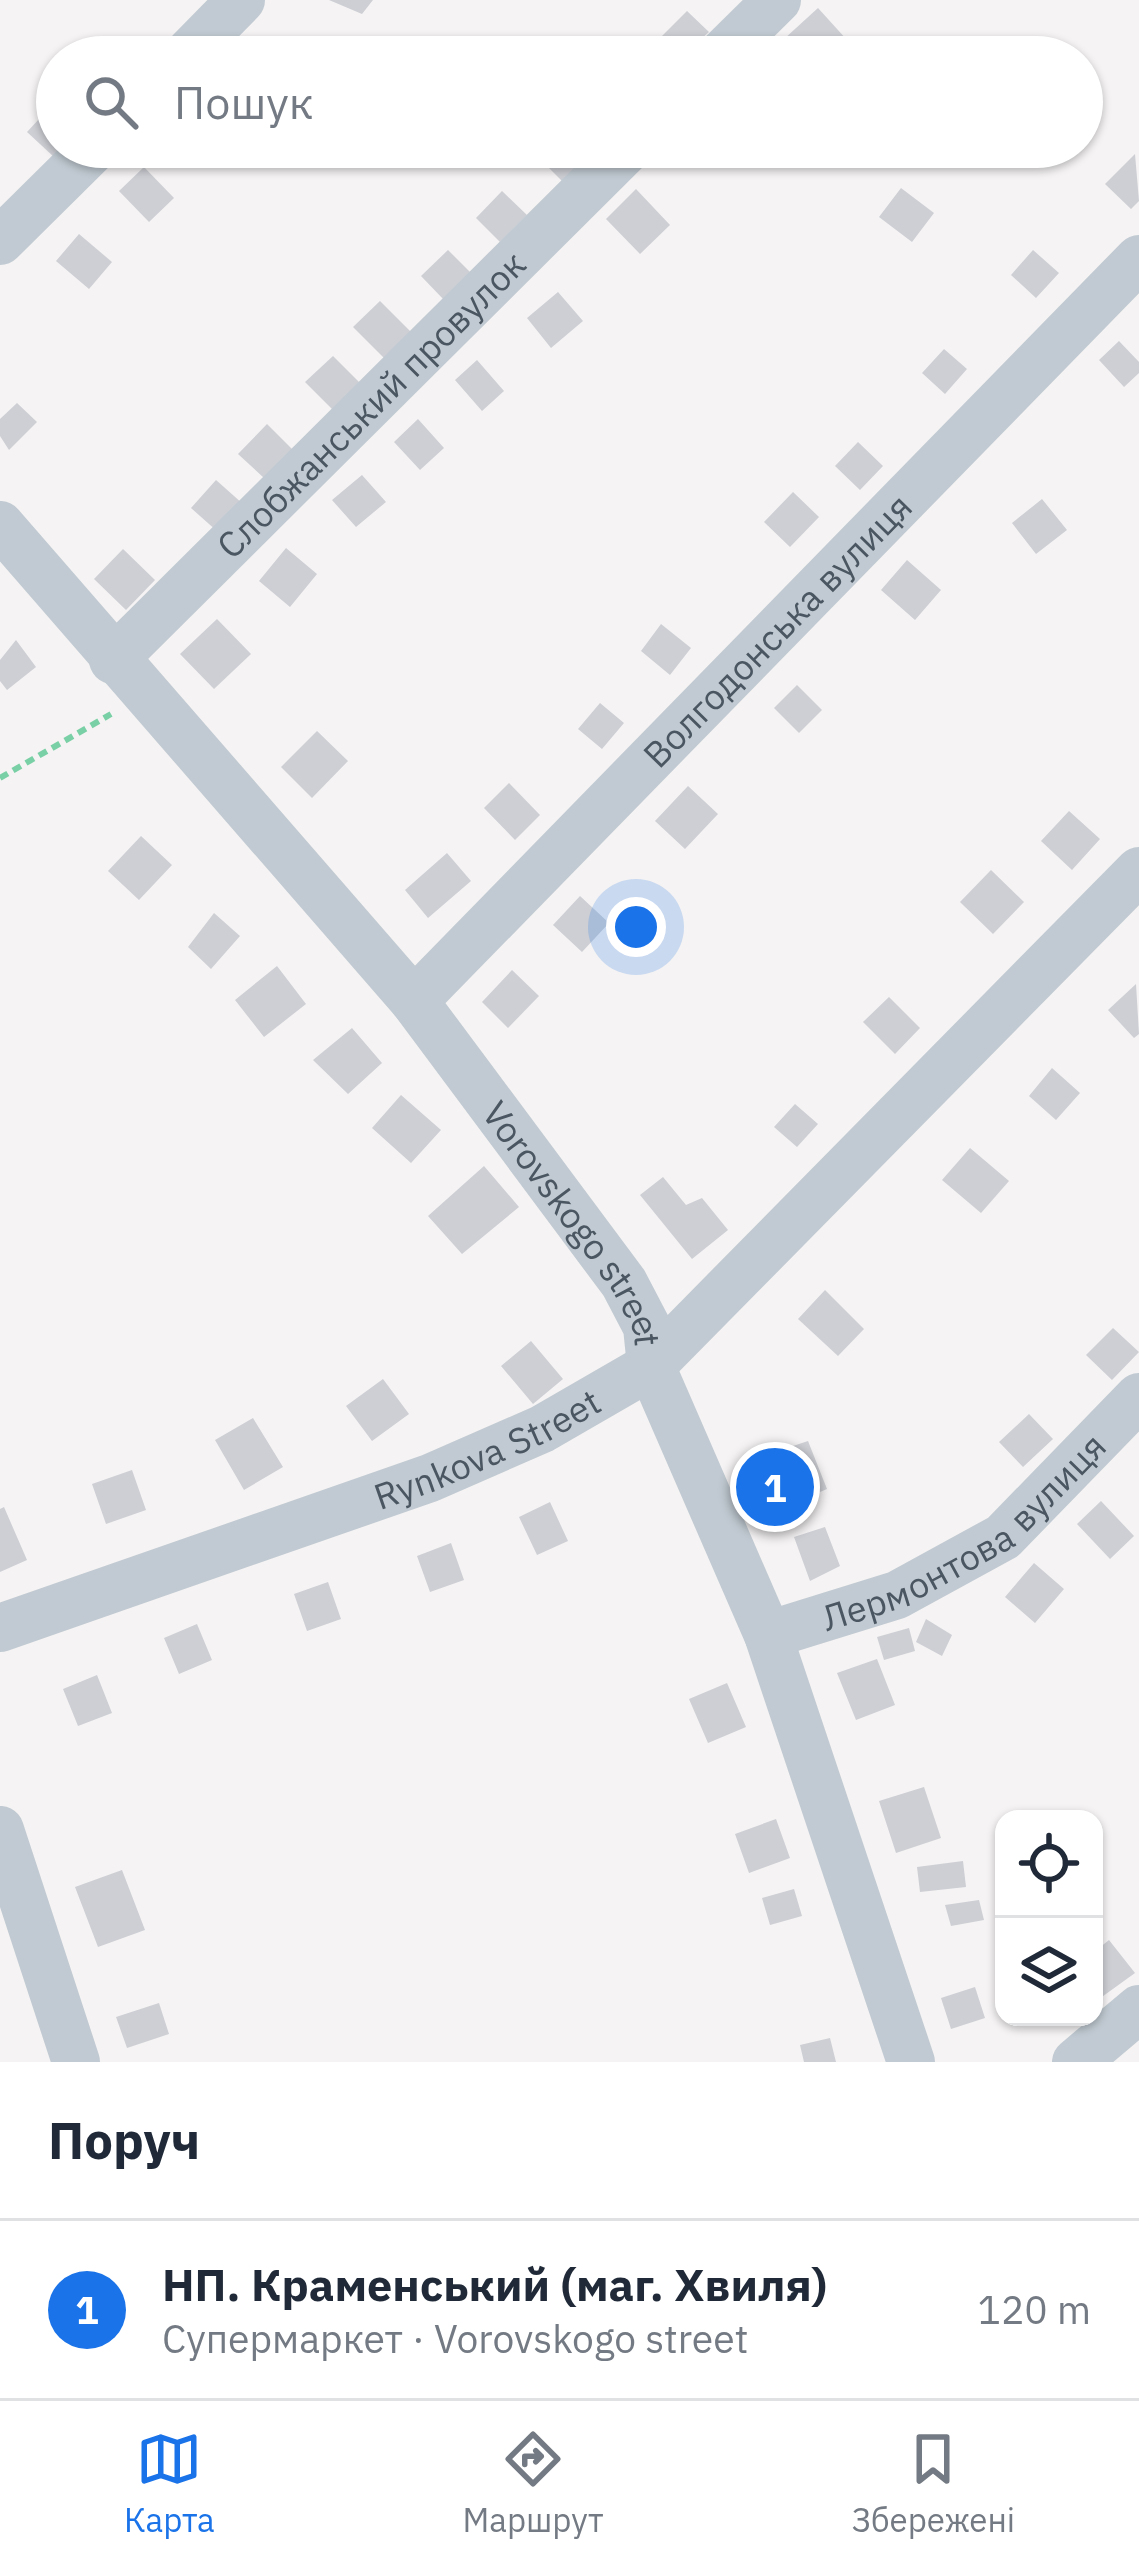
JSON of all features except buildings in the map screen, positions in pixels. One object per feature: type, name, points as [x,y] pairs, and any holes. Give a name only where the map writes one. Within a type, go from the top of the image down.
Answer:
[{"type":"street","points":[[206,36],[241,0]]},
{"type":"street","points":[[740,36],[777,0]]},
{"type":"street","points":[[0,242],[74,168]]},
{"type":"street","name":"Слобжанський провулок","points":[[112,660],[608,168]]},
{"type":"street","name":"Волгодонська вулиця","points":[[414,1001],[1139,259]]},
{"type":"street","name":"Vorovskogo street","points":[[0,525],[112,660],[414,1001],[624,1283],[647,1327],[652,1366],[768,1635],[911,2062]]},
{"type":"street","name":"Rynkova Street","points":[[0,1628],[430,1478],[542,1429],[652,1366],[1139,871]]},
{"type":"street","name":"Лермонтова вулиця","points":[[768,1635],[897,1595],[1004,1537],[1139,1397]]},
{"type":"street","points":[[0,1830],[76,2062]]},
{"type":"street","points":[[1076,2062],[1139,2009]]},
{"type":"path","points":[[0,778],[117,710],[155,707]]},
{"type":"place","name":"НП. Краменський (маг. Хвиля)","points":[[775,1487]]}]
